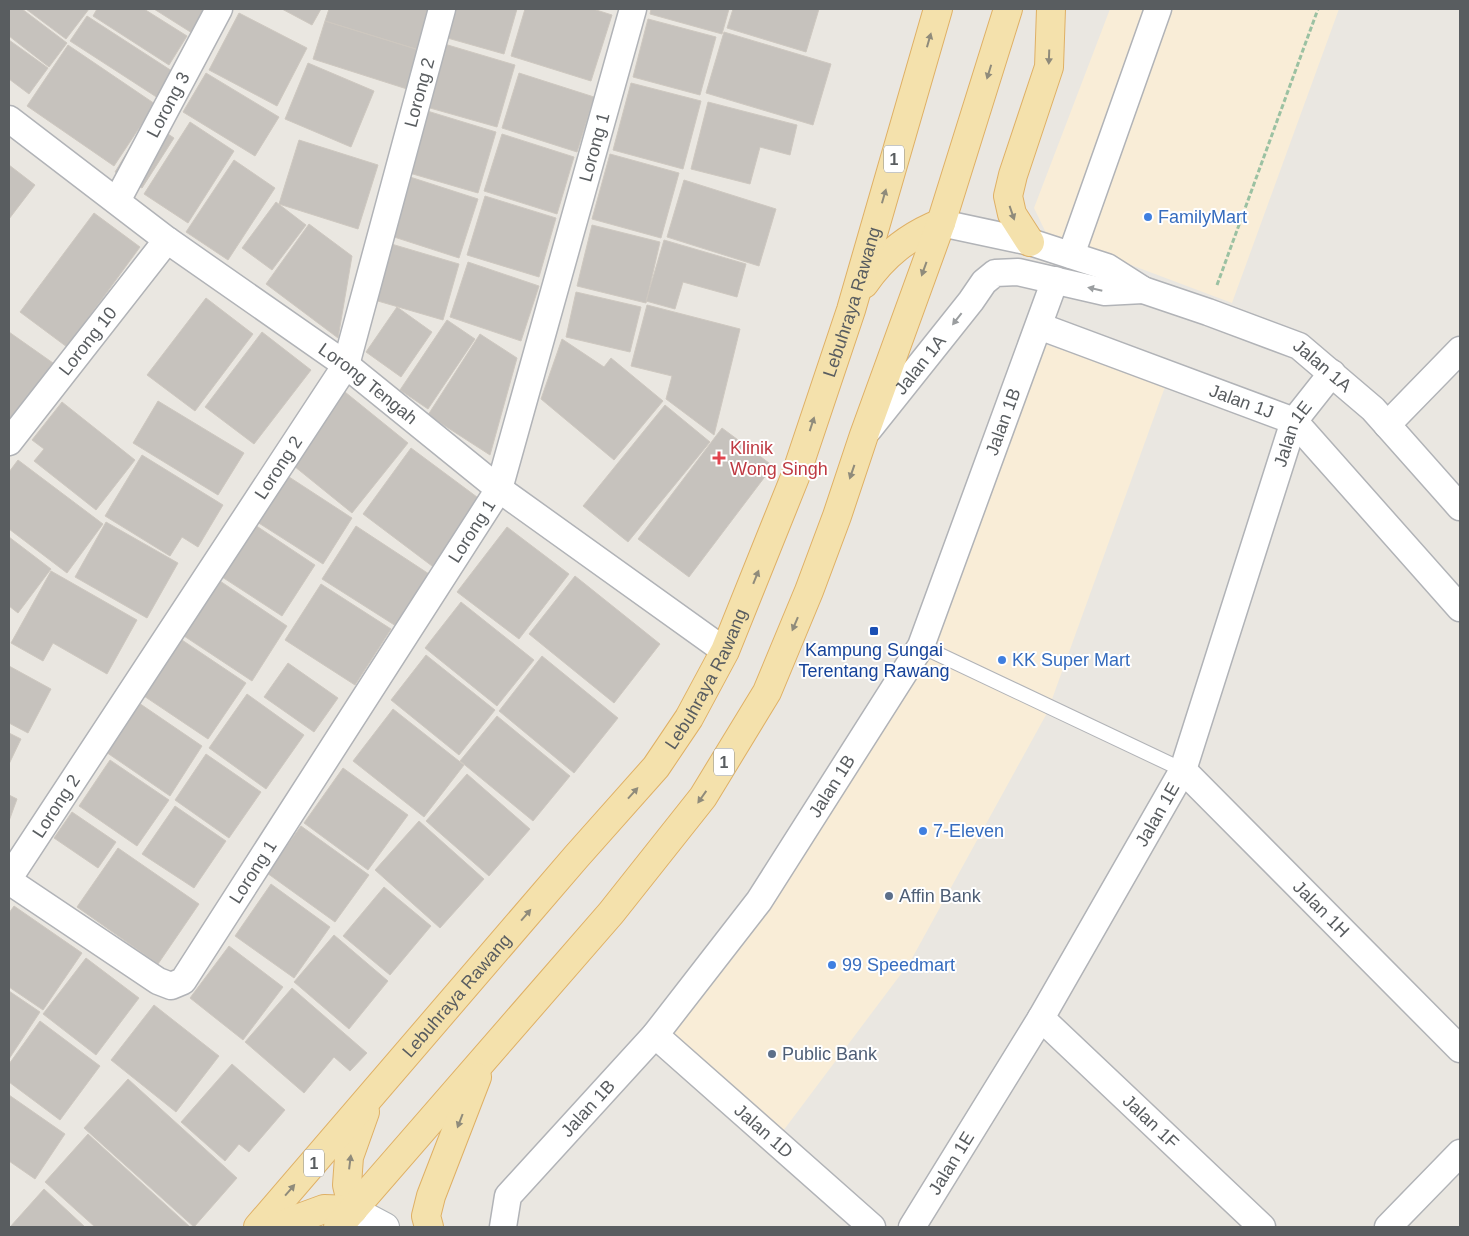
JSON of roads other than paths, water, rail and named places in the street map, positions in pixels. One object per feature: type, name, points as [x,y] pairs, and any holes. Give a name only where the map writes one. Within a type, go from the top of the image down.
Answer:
[{"type":"main road","name":"Lebuhraya Rawang","points":[[258,1227],[576,856],[656,767],[688,718],[726,651],[795,477],[851,310],[938,9]]},
{"type":"main road","name":"1","points":[[352,1222],[483,1059],[611,913],[702,797],[767,692],[809,591],[837,516],[864,435],[941,224],[1008,9]]},
{"type":"main road","points":[[1030,242],[1012,214],[1008,196],[1013,174],[1049,67],[1051,9]]},
{"type":"main road","points":[[851,310],[860,289],[874,269],[888,254],[904,241],[922,231],[941,224]]},
{"type":"main road","points":[[429,1227],[426,1216],[431,1196],[483,1059]]},
{"type":"main road","points":[[352,1222],[347,1185],[349,1157],[370,1098]]},
{"type":"main road","points":[[279,1227],[324,1208],[352,1222]]},
{"type":"street","name":"Lorong 3","points":[[117,201],[219,9]]},
{"type":"street","name":"Lorong 2","points":[[9,879],[346,365],[442,9]]},
{"type":"street","name":"Lorong 1","points":[[9,879],[158,981],[171,986],[183,981],[499,489],[633,9]]},
{"type":"street","points":[[1071,255],[1158,9]]},
{"type":"street","name":"Lorong Tengah","points":[[9,120],[167,240],[346,365],[499,489],[726,651]]},
{"type":"street","name":"Jalan 1A","points":[[941,224],[1030,242],[1107,267],[1143,290],[1299,346],[1373,409],[1460,507]]},
{"type":"street","name":"Lorong 10","points":[[12,432],[167,240]]},
{"type":"street","name":"Jalan 1A","points":[[864,435],[984,282],[995,273],[1018,272],[1105,292],[1143,290]]},
{"type":"street","name":"Jalan 1B","points":[[503,1227],[508,1196],[655,1035],[759,900],[921,646],[1055,280]]},
{"type":"street","name":"Jalan 1J","points":[[1039,326],[1294,421],[1460,608]]},
{"type":"street","points":[[1387,425],[1460,350]]},
{"type":"street","name":"Jalan 1E","points":[[912,1227],[1041,1018],[1183,770],[1294,421],[1332,373]]},
{"type":"street","name":"Jalan 1H","points":[[1183,770],[1460,1049]]},
{"type":"street","name":"Jalan 1F","points":[[1041,1018],[1262,1227]]},
{"type":"street","name":"Jalan 1D","points":[[655,1035],[872,1227]]},
{"type":"street","points":[[1388,1227],[1460,1153]]},
{"type":"street","points":[[352,1222],[385,1227]]},
{"type":"lane","points":[[921,646],[1183,770]]},
{"type":"place","name":"FamilyMart","points":[[1148,217]]},
{"type":"place","name":"Klinik Wong Singh","points":[[719,458]]},
{"type":"place","name":"Kampung Sungai Terentang Rawang","points":[[874,631]]},
{"type":"place","name":"KK Super Mart","points":[[1002,660]]},
{"type":"place","name":"7-Eleven","points":[[923,831]]},
{"type":"place","name":"Affin Bank","points":[[889,896]]},
{"type":"place","name":"99 Speedmart","points":[[832,965]]},
{"type":"place","name":"Public Bank","points":[[772,1054]]}]
